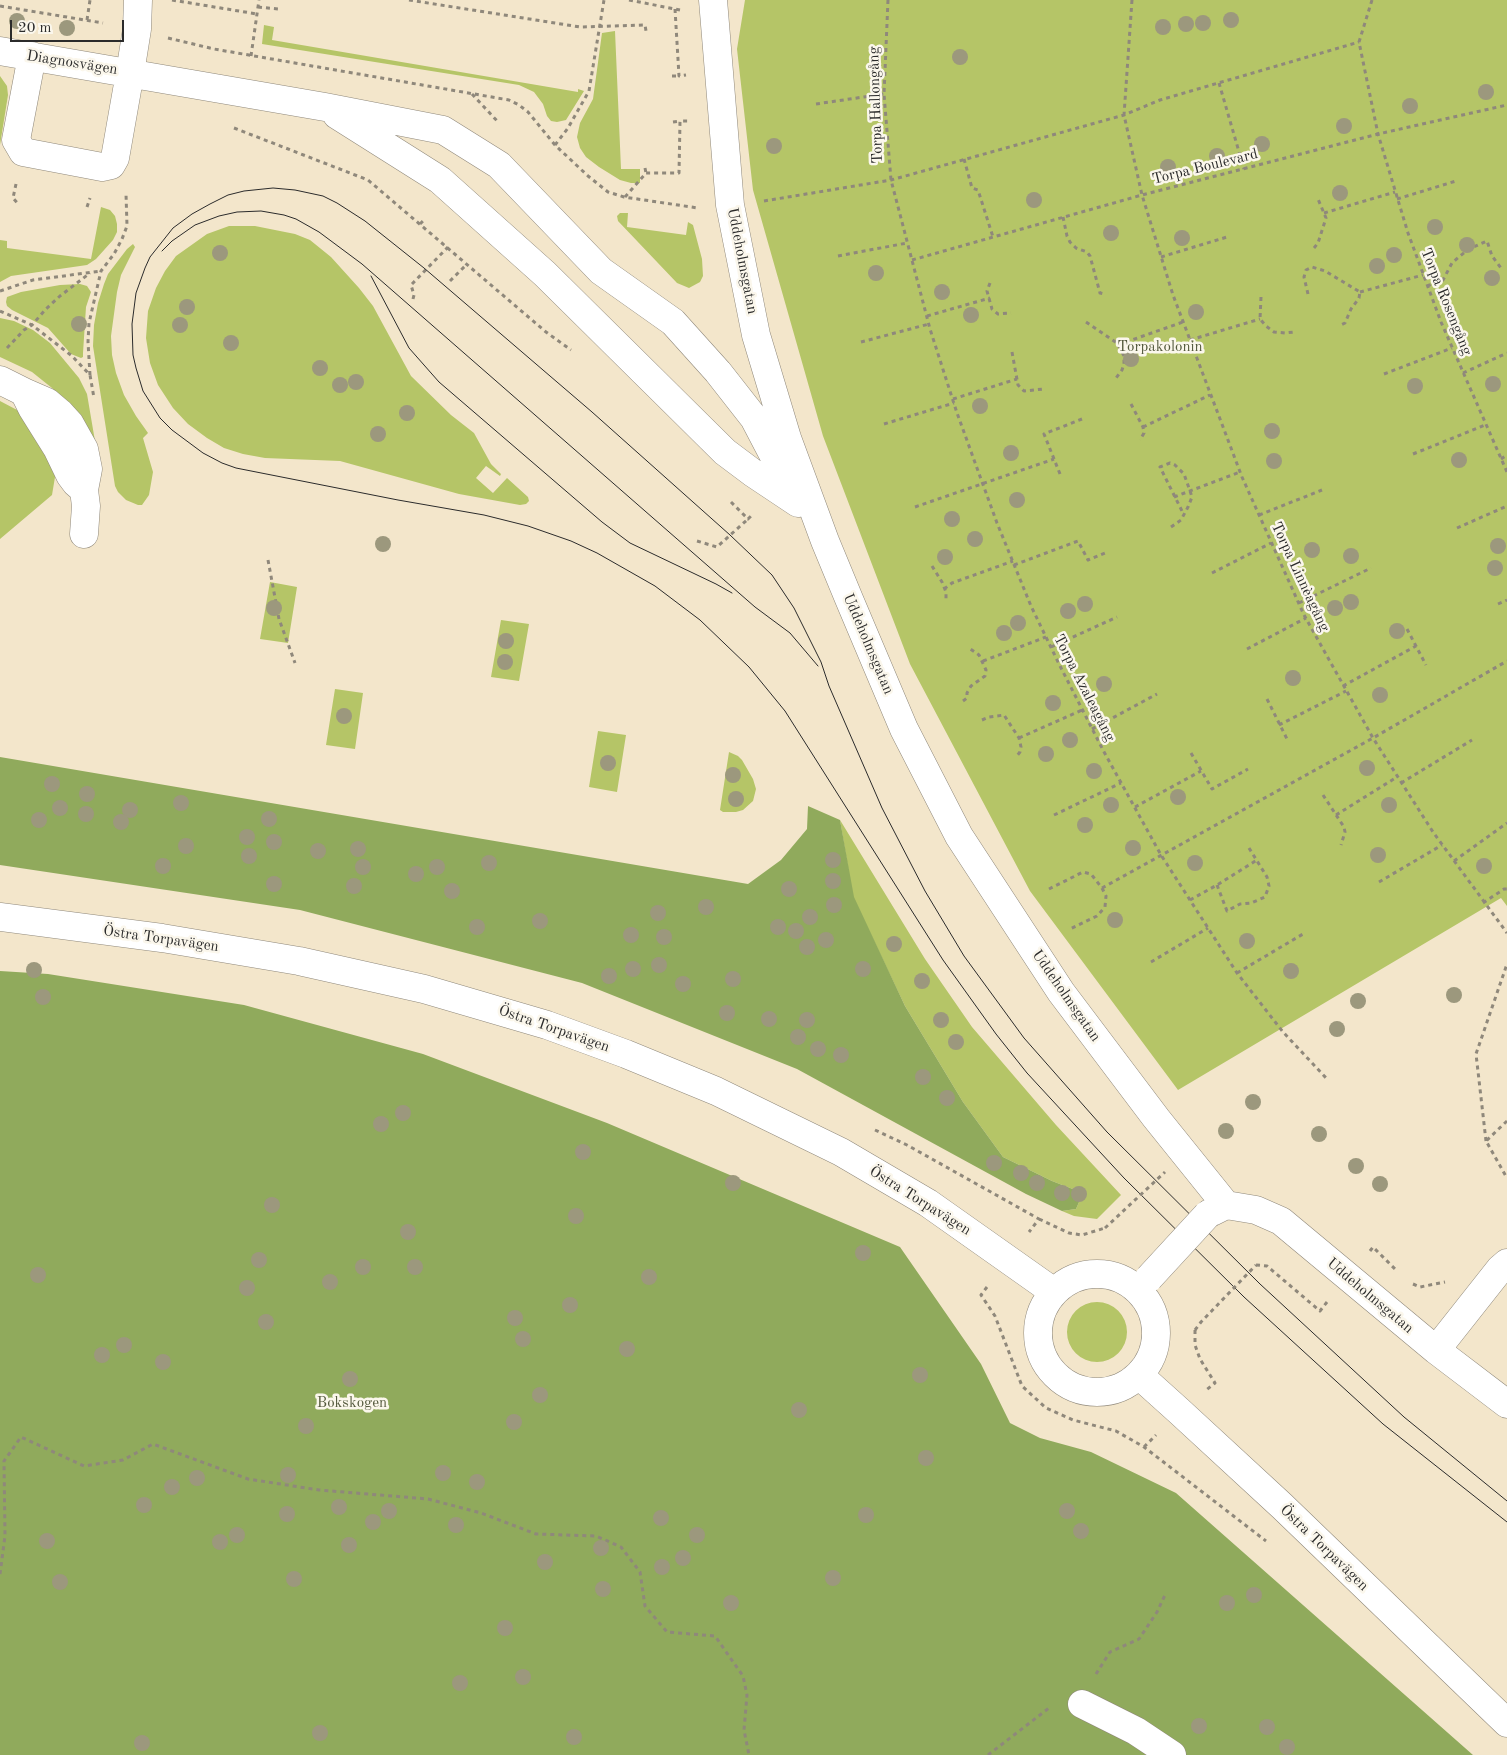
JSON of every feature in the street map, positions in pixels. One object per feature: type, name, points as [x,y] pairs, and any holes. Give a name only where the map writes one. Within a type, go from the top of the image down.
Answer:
[{"type":"street","name":"Diagnosvägen","points":[[0,51],[130,72],[138,0]]},
{"type":"street","name":"Uddeholmsgatan","points":[[713,0],[730,205],[756,335],[787,438],[825,541],[904,729],[959,836],[1061,992],[1156,1118],[1217,1210],[1256,1210],[1280,1221],[1436,1350],[1507,1404]]},
{"type":"street","points":[[32,56],[16,140],[23,152],[102,167],[110,165],[115,158],[130,72],[245,94],[325,106],[443,130],[499,165],[601,271],[673,322],[718,372],[754,418],[799,504],[825,541]]},
{"type":"street","points":[[325,106],[440,180],[545,274],[725,452],[799,504]]},
{"type":"street","points":[[0,380],[24,392],[70,474],[84,490],[86,506],[84,534]]},
{"type":"street","name":"Östra Torpavägen","points":[[0,917],[162,938],[299,961],[424,989],[547,1025],[700,1084],[809,1135],[921,1199],[1010,1259],[1054,1292]]},
{"type":"street","points":[[1143,1284],[1217,1210]]},
{"type":"street","points":[[1436,1350],[1500,1269],[1507,1263]]},
{"type":"street","points":[[1096,1273],[1143,1284],[1154,1318],[1156,1333],[1154,1349],[1150,1359],[1139,1375],[1130,1383],[1108,1392],[1074,1388],[1055,1376],[1042,1356],[1037,1334],[1041,1311],[1054,1292],[1073,1278],[1096,1273]]},
{"type":"street","name":"Östra Torpavägen","points":[[1139,1375],[1282,1506],[1507,1723]]},
{"type":"street","points":[[1082,1704],[1136,1732],[1172,1755]]},
{"type":"path","points":[[87,20],[90,0]]},
{"type":"path","points":[[171,0],[257,14]]},
{"type":"path","points":[[251,56],[259,0]]},
{"type":"path","points":[[410,0],[580,27],[645,25],[646,31]]},
{"type":"path","points":[[556,145],[589,91],[604,0]]},
{"type":"path","name":"Torpa Hallongång","points":[[888,0],[884,94],[891,180],[907,243]]},
{"type":"path","name":"Torpa Linnèagång","points":[[1132,0],[1124,115],[1142,195],[1183,322],[1240,472],[1306,618],[1373,738],[1442,845],[1507,933]]},
{"type":"path","points":[[756,202],[891,180],[1124,115],[1160,100],[1359,42],[1372,0]]},
{"type":"path","points":[[0,6],[104,23]]},
{"type":"path","points":[[258,7],[278,10]]},
{"type":"path","points":[[675,9],[679,76]]},
{"type":"path","points":[[476,16],[477,11]]},
{"type":"path","points":[[165,37],[214,49]]},
{"type":"path","name":"Torpa Rosengång","points":[[1359,42],[1378,134],[1397,199],[1423,275],[1452,348],[1507,472]]},
{"type":"path","points":[[672,76],[694,75]]},
{"type":"path","points":[[1219,83],[1244,169]]},
{"type":"path","points":[[472,94],[501,125],[496,130]]},
{"type":"path","points":[[816,104],[884,94]]},
{"type":"path","name":"Torpa Boulevard","points":[[912,260],[1142,195],[1378,134],[1507,105]]},
{"type":"path","points":[[624,198],[646,173],[680,173],[680,121]]},
{"type":"path","points":[[673,122],[694,121]]},
{"type":"path","points":[[228,125],[368,180],[546,332],[577,354]]},
{"type":"path","points":[[964,159],[972,188],[978,190],[993,237]]},
{"type":"path","points":[[645,168],[646,173]]},
{"type":"path","points":[[1397,199],[1456,181]]},
{"type":"path","points":[[90,375],[89,323],[101,271],[118,247],[127,226],[126,192]]},
{"type":"path","points":[[1324,213],[1395,192]]},
{"type":"path","points":[[1314,248],[1326,218],[1318,199]]},
{"type":"path","points":[[1062,217],[1070,242],[1076,248],[1087,252],[1090,256],[1100,293],[1104,294]]},
{"type":"path","points":[[420,224],[424,220]]},
{"type":"path","points":[[1161,257],[1227,237]]},
{"type":"path","points":[[1427,286],[1443,280],[1452,263],[1469,249],[1486,241],[1492,256],[1501,268]]},
{"type":"path","points":[[838,256],[907,243]]},
{"type":"path","name":"Torpa Azaleagång","points":[[907,243],[929,324],[983,484],[1046,637],[1082,710],[1161,855],[1237,973],[1283,1032],[1328,1080]]},
{"type":"path","points":[[413,299],[414,295],[411,285],[448,247]]},
{"type":"path","points":[[450,281],[467,263]]},
{"type":"path","points":[[1308,294],[1304,277],[1306,270],[1312,267],[1325,271],[1360,292],[1423,275]]},
{"type":"path","points":[[0,291],[33,280],[101,271]]},
{"type":"path","points":[[5,351],[60,296],[90,273]]},
{"type":"path","points":[[990,283],[988,291],[992,309],[998,314],[1011,313]]},
{"type":"path","points":[[1341,325],[1346,323],[1360,292]]},
{"type":"path","points":[[1261,297],[1260,319],[1274,332],[1285,334],[1294,332]]},
{"type":"path","points":[[927,316],[990,298]]},
{"type":"path","points":[[1190,340],[1260,319]]},
{"type":"path","points":[[1086,322],[1111,338],[1119,346],[1124,356],[1124,364],[1116,378]]},
{"type":"path","points":[[1119,346],[1183,322]]},
{"type":"path","points":[[861,342],[929,324]]},
{"type":"path","points":[[1384,374],[1452,348]]},
{"type":"path","points":[[1012,352],[1018,385],[1024,391],[1044,390]]},
{"type":"path","points":[[1463,373],[1507,353]]},
{"type":"path","points":[[884,424],[1017,379]]},
{"type":"path","points":[[1143,427],[1210,395]]},
{"type":"path","points":[[1131,404],[1143,427],[1144,433],[1140,440]]},
{"type":"path","points":[[1060,474],[1044,434],[1082,418]]},
{"type":"path","points":[[1413,454],[1485,425]]},
{"type":"path","points":[[1501,458],[1507,455]]},
{"type":"path","points":[[915,507],[1054,459]]},
{"type":"path","points":[[1171,527],[1181,520],[1191,501],[1190,491],[1184,474],[1170,463],[1160,467],[1184,514]]},
{"type":"path","points":[[1174,497],[1240,472]]},
{"type":"path","points":[[1259,515],[1322,490]]},
{"type":"path","points":[[729,499],[748,519]]},
{"type":"path","points":[[1457,528],[1507,506]]},
{"type":"path","points":[[698,541],[717,547],[753,514]]},
{"type":"path","points":[[944,589],[952,583],[1078,541],[1088,560],[1105,553]]},
{"type":"path","points":[[1212,573],[1271,542]]},
{"type":"path","points":[[268,560],[279,619],[295,662]]},
{"type":"path","points":[[932,566],[944,589],[946,600]]},
{"type":"path","points":[[1299,603],[1371,568]]},
{"type":"path","points":[[1498,604],[1507,600]]},
{"type":"path","points":[[1051,647],[1117,617]]},
{"type":"path","points":[[1247,649],[1306,618]]},
{"type":"path","points":[[1407,629],[1426,665]]},
{"type":"path","points":[[983,661],[1046,637]]},
{"type":"path","points":[[1343,686],[1416,646]]},
{"type":"path","points":[[963,701],[971,686],[985,676],[986,670],[980,655],[969,648]]},
{"type":"path","points":[[1102,888],[1373,738],[1507,661]]},
{"type":"path","points":[[1279,725],[1346,691]]},
{"type":"path","points":[[1092,728],[1156,694]]},
{"type":"path","points":[[1267,699],[1287,739]]},
{"type":"path","points":[[1019,738],[1082,710]]},
{"type":"path","points":[[982,720],[1004,714],[1019,738],[1021,747],[1016,757]]},
{"type":"path","points":[[1401,783],[1472,740]]},
{"type":"path","points":[[1191,752],[1212,789],[1248,769]]},
{"type":"path","points":[[1134,807],[1201,771]]},
{"type":"path","points":[[1336,815],[1397,777]]},
{"type":"path","points":[[1054,815],[1121,782]]},
{"type":"path","points":[[1323,795],[1345,832],[1340,845]]},
{"type":"path","points":[[1454,861],[1507,824]]},
{"type":"path","points":[[1379,882],[1442,845]]},
{"type":"path","points":[[1217,885],[1227,910],[1265,897],[1269,886],[1267,877],[1249,848]]},
{"type":"path","points":[[1190,900],[1257,860]]},
{"type":"path","points":[[1049,889],[1084,872],[1091,874],[1102,888],[1106,896],[1105,907],[1097,916],[1070,929]]},
{"type":"path","points":[[1483,902],[1506,888]]},
{"type":"path","points":[[1151,962],[1208,928]]},
{"type":"path","points":[[1237,973],[1303,934]]},
{"type":"path","points":[[1507,964],[1476,1054],[1486,1141],[1507,1178]]},
{"type":"path","points":[[1486,1141],[1507,1121]]},
{"type":"path","points":[[872,1128],[907,1145],[1039,1219],[1069,1233],[1082,1235],[1105,1228],[1165,1172]]},
{"type":"path","points":[[1039,1219],[981,1295],[995,1316],[1022,1386],[1046,1408],[1073,1420],[1116,1431],[1144,1447],[1270,1544]]},
{"type":"path","points":[[1195,1330],[1256,1265]]},
{"type":"path","points":[[0,1574],[5,1536],[4,1461],[22,1436],[84,1466],[123,1460],[153,1444],[248,1479],[320,1490],[428,1499],[481,1513],[536,1534],[596,1536],[621,1548],[640,1572],[645,1606],[668,1632],[714,1636],[743,1676],[747,1696],[744,1730],[750,1755]]},
{"type":"green space","name":"Torpakolonin","points":[[745,0],[1507,0],[1507,906],[1501,898],[1178,1090],[1030,891],[910,664],[823,436],[753,190],[737,49]]},
{"type":"green space","points":[[264,25],[274,27],[272,40],[578,92],[578,89],[584,91],[566,120],[551,121],[543,104],[534,92],[519,85],[262,44]]},
{"type":"green space","points":[[615,31],[621,169],[640,169],[640,183],[620,180],[599,167],[586,157],[580,148],[577,137],[580,123],[593,99],[602,33]]},
{"type":"green space","points":[[0,76],[7,86],[8,95],[0,145]]},
{"type":"green space","points":[[101,207],[110,210],[115,216],[117,232],[113,240],[96,259],[87,265],[11,276],[0,282],[0,240],[7,241],[7,248],[91,259]]},
{"type":"green space","points":[[620,213],[628,213],[627,227],[686,235],[688,222],[693,225],[702,259],[703,276],[700,282],[689,288],[677,283],[618,221],[617,216]]},
{"type":"green space","points":[[229,226],[255,226],[295,234],[310,240],[331,257],[373,306],[411,376],[451,415],[474,433],[491,464],[501,474],[500,476],[486,466],[476,478],[493,493],[507,478],[528,497],[529,501],[526,504],[520,505],[459,494],[340,461],[265,458],[243,454],[224,448],[188,424],[173,408],[158,385],[150,363],[146,338],[148,311],[156,288],[176,256],[207,234]]},
{"type":"green space","points":[[133,244],[135,247],[121,275],[111,336],[112,355],[124,395],[148,433],[143,438],[153,472],[149,495],[142,505],[126,500],[115,486],[93,346],[94,325],[104,284],[108,274]]},
{"type":"green space","points":[[80,284],[87,286],[91,292],[86,307],[83,357],[81,358],[71,354],[48,328],[7,306],[7,297],[21,292],[60,285]]},
{"type":"green space","points":[[0,318],[14,321],[33,330],[50,343],[79,378],[87,394],[96,447],[68,404],[52,388],[32,372],[0,357]]},
{"type":"green space","points":[[0,401],[19,411],[56,471],[52,495],[0,539]]},
{"type":"green space","points":[[270,582],[297,587],[288,643],[260,639]]},
{"type":"green space","points":[[501,620],[529,624],[519,681],[491,677]]},
{"type":"green space","points":[[335,689],[363,693],[355,749],[326,745]]},
{"type":"green space","points":[[598,731],[626,735],[617,792],[589,787]]},
{"type":"green space","points":[[729,752],[742,760],[753,779],[756,789],[753,801],[743,810],[736,812],[723,812],[720,810]]},
{"type":"green space","points":[[0,757],[748,884],[781,860],[807,829],[808,806],[840,820],[854,897],[905,1006],[963,1102],[1003,1157],[1052,1181],[1083,1193],[1076,1209],[1062,1211],[1026,1194],[797,1069],[582,983],[300,910],[0,865]]},
{"type":"green space","points":[[840,820],[925,959],[972,1027],[1056,1125],[1121,1195],[1097,1219],[1074,1216],[1062,1211],[1076,1209],[1083,1193],[1052,1181],[1003,1157],[963,1102],[905,1006],[853,897]]},
{"type":"green space","name":"Bokskogen","points":[[0,971],[48,974],[244,1005],[423,1054],[607,1123],[900,1247],[981,1364],[1010,1423],[1040,1438],[1091,1452],[1176,1493],[1473,1755],[0,1755]]},
{"type":"green space","points":[[1097,1302],[1113,1307],[1118,1311],[1122,1316],[1127,1332],[1122,1348],[1118,1353],[1113,1357],[1097,1362],[1081,1357],[1076,1353],[1072,1348],[1067,1332],[1072,1316],[1076,1311],[1081,1307]]},
{"type":"tram line","points":[[1507,1501],[1404,1417],[1260,1284],[1107,1132],[1024,1038],[964,956],[925,891],[882,808],[829,686],[821,662],[794,608],[772,575],[592,412],[424,268],[365,221],[337,203],[323,196],[295,190],[273,188],[244,191],[228,195],[210,204],[173,228],[150,257],[145,268],[136,293],[132,324],[133,355],[143,391],[160,418],[172,430],[203,453],[236,468],[484,515],[528,526],[571,541],[597,553],[655,586],[700,620],[749,667],[785,711],[943,960],[996,1034],[1027,1073],[1124,1178],[1244,1297],[1383,1424],[1507,1522]]},
{"type":"tram line","points":[[162,251],[172,241],[195,225],[219,216],[237,212],[261,211],[284,215],[296,219],[319,232],[362,264],[755,607],[790,633],[818,666]]},
{"type":"tram line","points":[[371,276],[409,348],[439,382],[602,522],[630,543],[732,593]]}]
